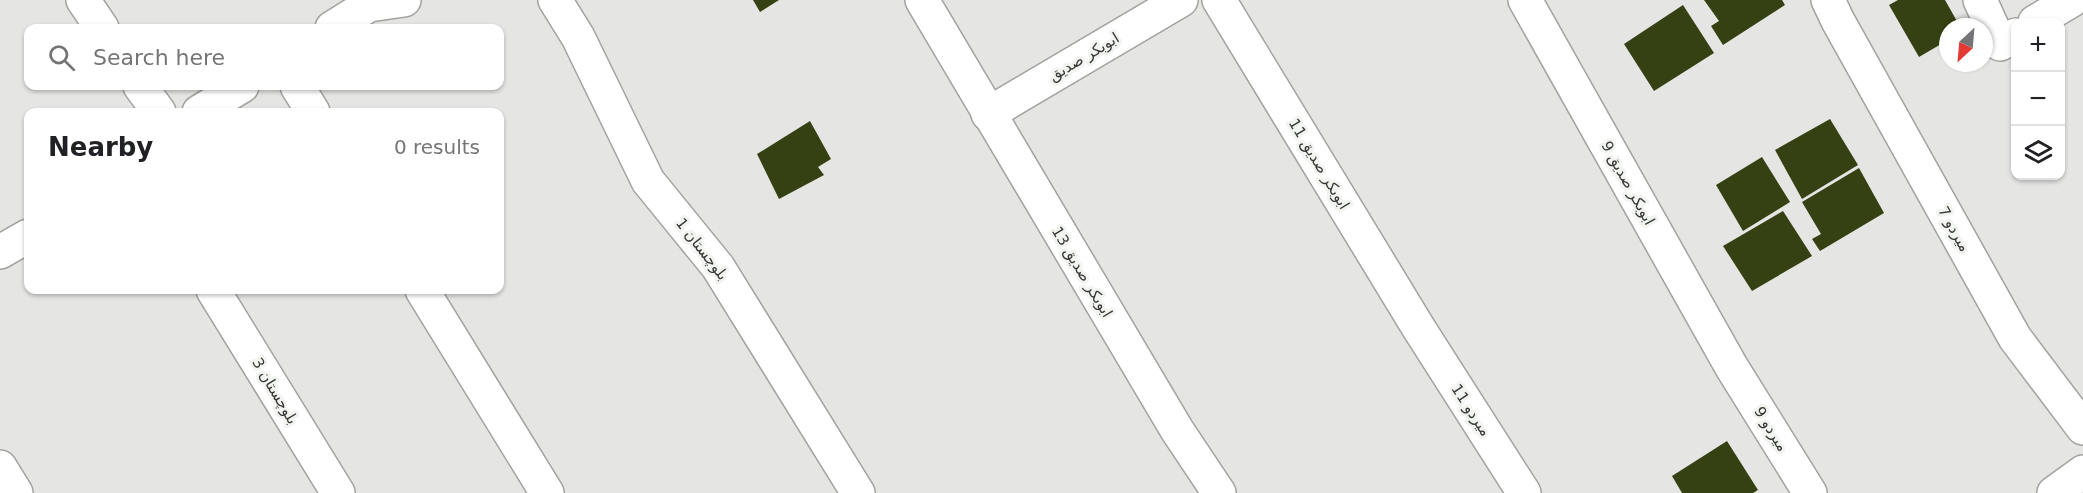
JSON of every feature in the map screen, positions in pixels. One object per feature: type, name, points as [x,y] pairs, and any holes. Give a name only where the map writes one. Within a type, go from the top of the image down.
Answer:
[{"type":"street","points":[[83,0],[99,24]]},
{"type":"street","points":[[338,24],[368,2],[404,0]]},
{"type":"street","name":"بلوچستان 1","points":[[555,0],[578,36],[648,181],[718,267],[858,493]]},
{"type":"street","name":"ابوبکر صدیق 13","points":[[922,0],[1177,430],[1218,493]]},
{"type":"street","name":"ابوبکر صدیق","points":[[988,114],[1181,0]]},
{"type":"street","name":"ابوبکر صدیق 11","points":[[1220,0],[1418,327]]},
{"type":"street","name":"ابوبکر صدیق 9","points":[[1525,0],[1731,366]]},
{"type":"street","points":[[1980,0],[2008,39]]},
{"type":"street","points":[[2042,18],[2072,0]]},
{"type":"street","name":"میردو 7","points":[[1833,11],[2015,338],[2083,428]]},
{"type":"street","points":[[143,90],[156,108]]},
{"type":"street","points":[[206,108],[235,90]]},
{"type":"street","points":[[299,90],[311,108]]},
{"type":"street","points":[[0,252],[24,238]]},
{"type":"street","name":"بلوچستان 3","points":[[215,294],[338,493]]},
{"type":"street","points":[[424,294],[547,493]]},
{"type":"street","name":"میردو 11","points":[[1418,327],[1524,493]]},
{"type":"street","name":"میردو 9","points":[[1731,366],[1810,493]]},
{"type":"street","points":[[0,467],[16,493]]},
{"type":"street","points":[[2054,493],[2083,472]]},
{"type":"building","points":[[753,0],[779,0],[760,12]]},
{"type":"building","points":[[1704,0],[1782,0],[1785,5],[1723,45],[1711,26],[1719,21]]},
{"type":"building","points":[[1898,0],[1945,0],[1955,18],[1939,18],[1939,45],[1919,57],[1889,5]]},
{"type":"building","points":[[1683,5],[1714,53],[1654,91],[1624,44]]},
{"type":"building","points":[[1830,119],[1858,165],[1802,199],[1775,150]]},
{"type":"building","points":[[810,121],[831,159],[818,167],[824,175],[779,199],[757,154]]},
{"type":"building","points":[[1762,157],[1790,202],[1743,231],[1716,185]]},
{"type":"building","points":[[1859,168],[1884,213],[1820,251],[1812,239],[1821,234],[1802,202]]},
{"type":"building","points":[[1783,211],[1812,256],[1752,291],[1723,246]]},
{"type":"building","points":[[1727,441],[1758,490],[1753,493],[1682,493],[1672,476]]}]
